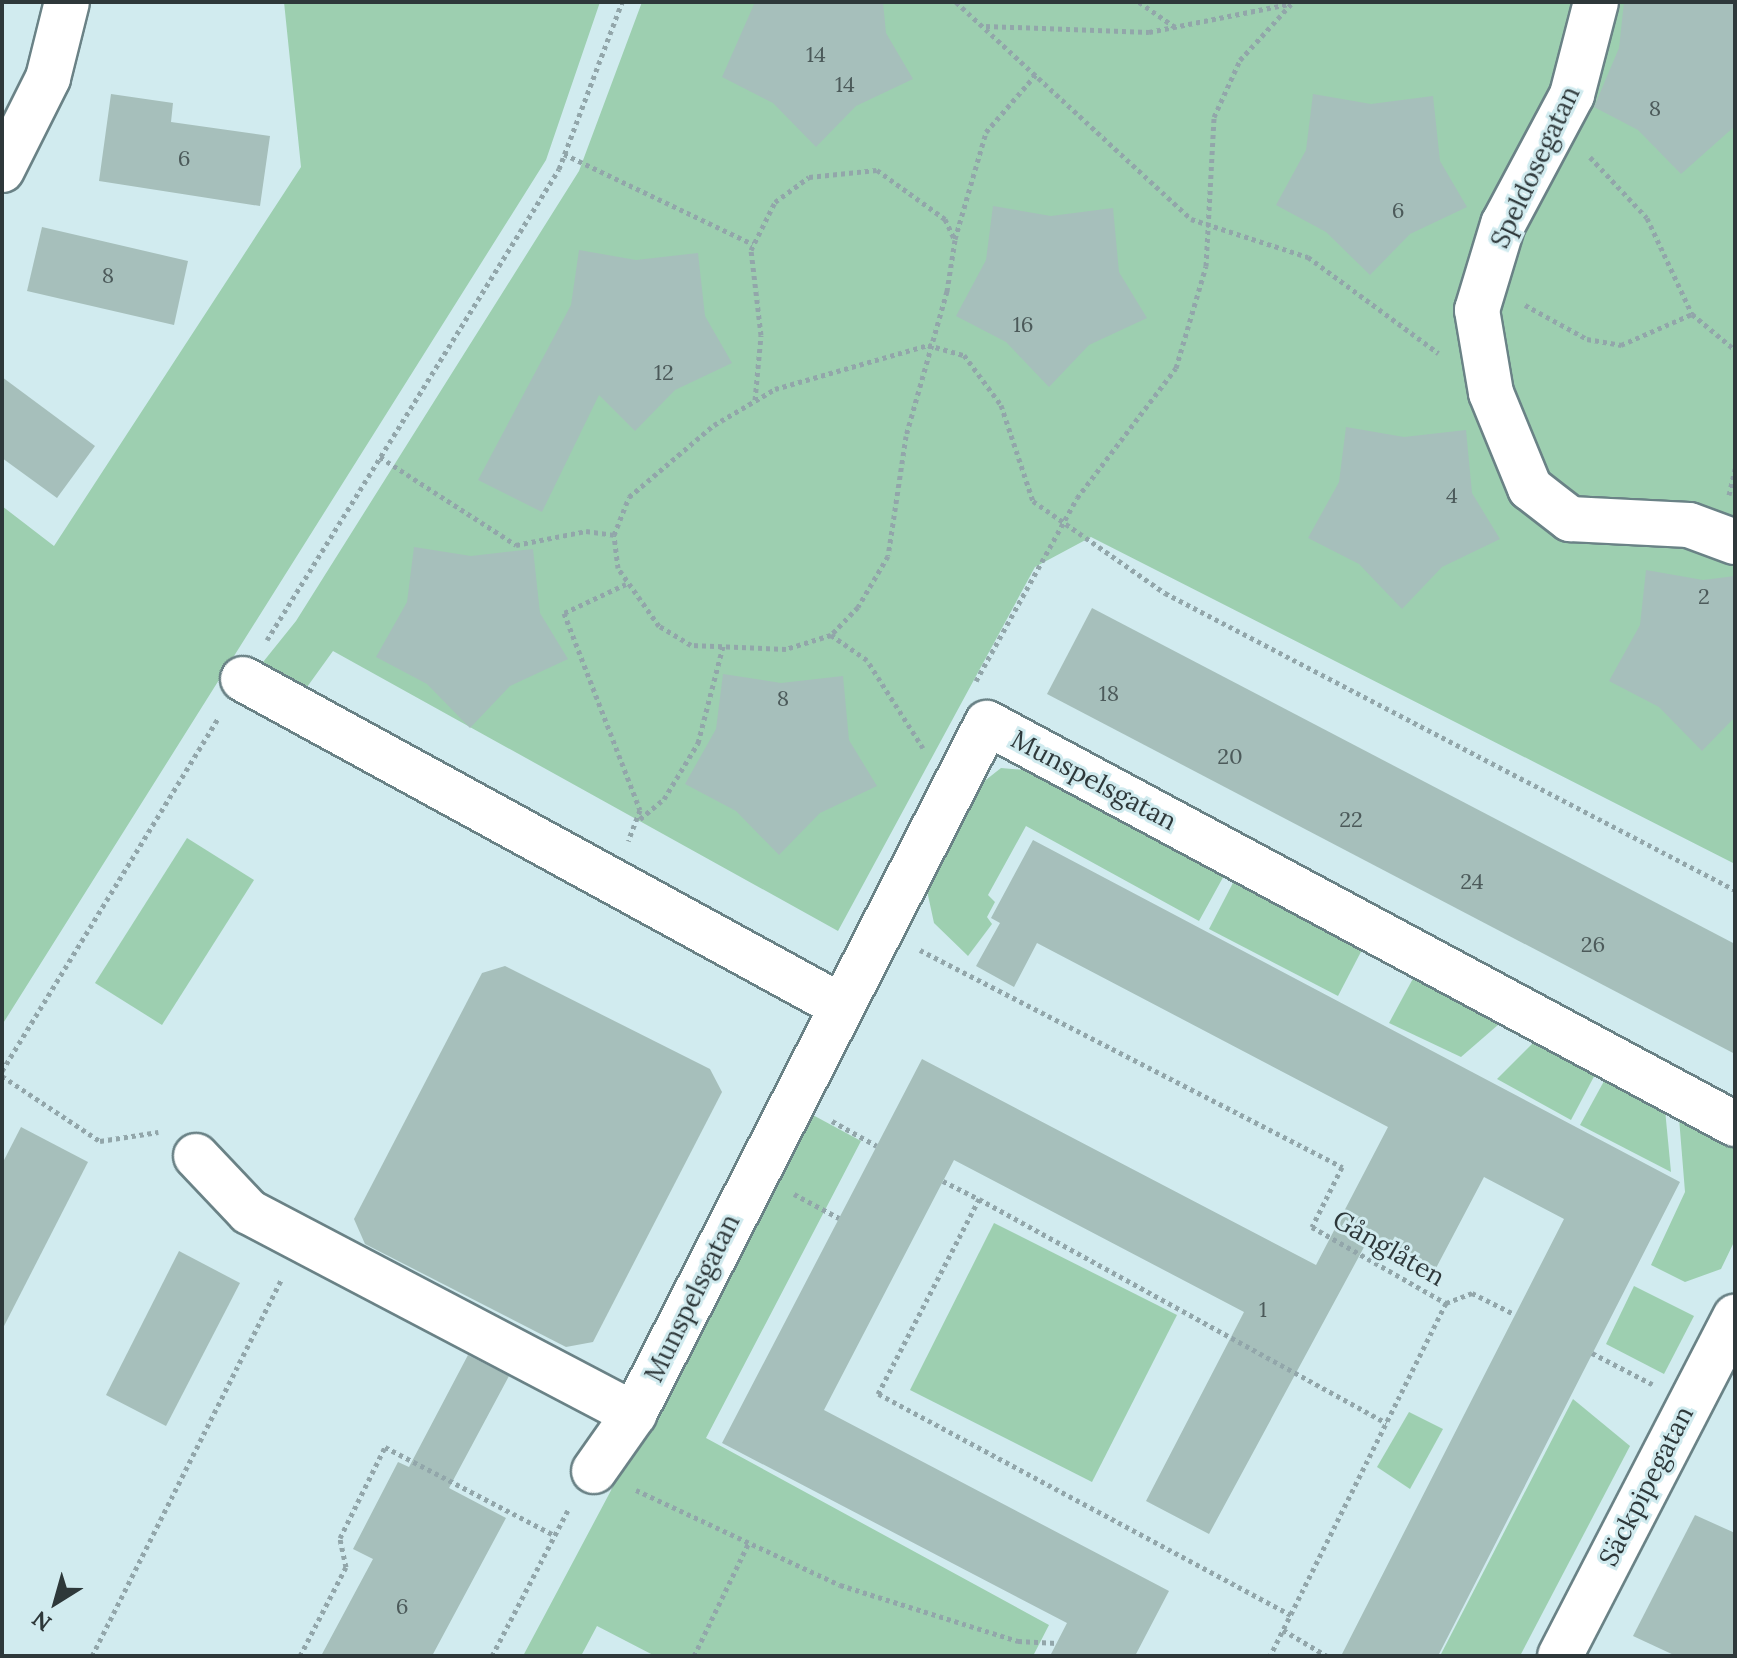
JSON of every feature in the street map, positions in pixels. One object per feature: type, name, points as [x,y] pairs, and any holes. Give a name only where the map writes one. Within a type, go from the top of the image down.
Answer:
[{"type":"street","points":[[2,170],[48,78],[67,2]]},
{"type":"street","name":"Speldosegatan","points":[[1596,2],[1572,95],[1547,152],[1503,224],[1477,310],[1490,388],[1530,488],[1570,519],[1689,525],[1735,542]]},
{"type":"street","points":[[243,679],[607,881],[841,1006]]},
{"type":"street","name":"Munspelsgatan","points":[[594,1471],[634,1414],[987,723],[1735,1124]]},
{"type":"street","points":[[196,1156],[249,1212],[634,1414]]},
{"type":"street","name":"Säckpipegatan","points":[[1560,1656],[1735,1317]]},
{"type":"path","points":[[196,1156],[157,1132],[100,1141],[2,1073],[564,154],[622,2]]},
{"type":"path","points":[[956,2],[1038,72],[1207,227],[1237,229],[1308,257],[1490,388]]},
{"type":"path","points":[[1139,2],[1176,27]]},
{"type":"path","points":[[983,25],[1105,34],[1176,27],[1293,2],[1262,31],[1225,87],[1214,117],[1199,308],[1176,368],[1063,520],[975,683],[987,723]]},
{"type":"path","points":[[1038,72],[986,132],[928,345],[888,556],[858,607],[831,635],[786,649],[691,645],[659,626],[626,584],[614,535],[629,497],[657,470],[755,401],[858,360],[928,345],[964,355],[1001,405],[1033,501],[1165,593],[1735,890]]},
{"type":"path","points":[[1547,152],[1584,152],[1620,181],[1647,218],[1692,314],[1735,350]]},
{"type":"path","points":[[564,154],[753,244]]},
{"type":"path","points":[[755,401],[761,335],[753,244],[775,202],[809,177],[844,168],[877,170],[916,194],[945,219],[955,240]]},
{"type":"path","points":[[1486,282],[1598,341],[1652,336],[1692,314]]},
{"type":"path","points":[[380,457],[516,545],[586,531],[614,535]]},
{"type":"path","points":[[626,584],[564,613],[639,820]]},
{"type":"path","points":[[831,635],[867,660],[928,756],[959,773]]},
{"type":"path","points":[[607,881],[639,820],[686,766],[723,646]]},
{"type":"path","name":"Gånglåten","points":[[880,929],[1342,1167],[1312,1227],[1446,1303],[1270,1656]]},
{"type":"path","points":[[943,1181],[1387,1423]]},
{"type":"path","points":[[979,1199],[878,1394],[1291,1615]]},
{"type":"path","points":[[92,1656],[301,1240]]},
{"type":"path","points":[[1446,1303],[1472,1293],[1514,1314]]},
{"type":"path","points":[[1592,1353],[1688,1403]]},
{"type":"path","points":[[300,1656],[346,1567],[340,1538],[385,1447],[554,1535]]},
{"type":"path","points":[[492,1656],[554,1535],[594,1471],[868,1594],[1018,1641],[1057,1643]]},
{"type":"path","points":[[694,1656],[749,1542]]},
{"type":"path","points":[[1283,1630],[1327,1656]]},
{"type":"green space","points":[[284,2],[600,2],[546,160],[2,1025],[2,506],[54,546],[301,167]]},
{"type":"green space","points":[[642,2],[1735,2],[1735,864],[1091,537],[1035,567],[838,931],[333,651],[302,694],[255,672],[296,621],[579,171]]},
{"type":"green space","points":[[1001,768],[1025,770],[1226,872],[1199,921],[1026,826],[988,895],[995,902],[987,917],[992,924],[968,956],[934,923],[926,886],[968,794]]},
{"type":"green space","points":[[187,838],[254,880],[162,1025],[95,983]]},
{"type":"green space","points":[[1235,879],[1365,944],[1338,996],[1209,929]]},
{"type":"green space","points":[[1416,973],[1506,1018],[1461,1057],[1389,1023]]},
{"type":"green space","points":[[1536,1040],[1598,1069],[1571,1120],[1497,1079]]},
{"type":"green space","points":[[1609,1072],[1664,1099],[1671,1172],[1580,1125]]},
{"type":"green space","points":[[811,1114],[861,1141],[706,1438],[1049,1625],[1033,1656],[655,1656],[597,1626],[581,1656],[523,1656]]},
{"type":"green space","points":[[1679,1118],[1727,1136],[1735,1150],[1735,1240],[1721,1269],[1685,1282],[1651,1265],[1685,1192]]},
{"type":"green space","points":[[994,1223],[1177,1315],[1092,1482],[910,1390]]},
{"type":"green space","points":[[1634,1286],[1694,1316],[1664,1374],[1606,1344]]},
{"type":"green space","points":[[1573,1399],[1630,1446],[1520,1656],[1440,1656]]},
{"type":"green space","points":[[1409,1412],[1443,1429],[1410,1489],[1377,1467]]},
{"type":"building","points":[[755,2],[883,2],[886,33],[913,79],[856,106],[816,147],[773,103],[722,77]]},
{"type":"building","points":[[1624,2],[1735,2],[1735,126],[1681,174],[1638,130],[1594,107],[1619,48]]},
{"type":"building","points":[[111,94],[173,103],[171,122],[270,136],[260,206],[99,181]]},
{"type":"building","points":[[1313,94],[1371,104],[1433,96],[1440,161],[1467,207],[1410,234],[1370,275],[1326,232],[1276,205],[1306,150]]},
{"type":"building","points":[[993,206],[1051,216],[1113,208],[1119,272],[1147,318],[1089,345],[1049,387],[1006,342],[956,316],[986,260]]},
{"type":"building","points":[[42,227],[188,261],[174,325],[27,291]]},
{"type":"building","points":[[579,250],[636,260],[698,253],[705,316],[732,363],[675,390],[635,431],[599,395],[542,512],[478,480],[571,305]]},
{"type":"building","points":[[2,377],[95,446],[57,498],[2,458]]},
{"type":"building","points":[[1346,427],[1404,437],[1466,430],[1472,493],[1500,539],[1442,567],[1402,609],[1359,564],[1308,538],[1339,482]]},
{"type":"building","points":[[414,547],[471,556],[533,549],[540,613],[568,659],[510,686],[470,728],[427,684],[376,657],[407,602]]},
{"type":"building","points":[[1646,570],[1703,580],[1735,576],[1735,717],[1702,751],[1659,707],[1609,681],[1640,625]]},
{"type":"building","points":[[1092,608],[1735,944],[1735,1054],[1047,694]]},
{"type":"building","points":[[723,674],[781,683],[843,676],[849,740],[877,786],[820,813],[779,855],[736,811],[685,784],[716,729]]},
{"type":"building","points":[[1033,840],[1680,1182],[1438,1656],[1341,1656],[1564,1219],[1484,1177],[1435,1270],[1370,1236],[1209,1534],[1146,1501],[1244,1312],[954,1160],[824,1410],[1169,1591],[1135,1656],[1050,1656],[1067,1623],[722,1443],[922,1059],[1316,1265],[1388,1127],[1037,943],[1014,987],[976,966],[1000,923],[991,918]]},
{"type":"building","points":[[505,966],[710,1069],[722,1092],[593,1342],[566,1347],[365,1244],[354,1219],[482,973]]},
{"type":"building","points":[[21,1127],[88,1162],[2,1330],[2,1164]]},
{"type":"building","points":[[179,1251],[240,1283],[166,1426],[106,1395]]},
{"type":"building","points":[[468,1355],[509,1376],[449,1488],[506,1518],[432,1656],[321,1656],[373,1559],[353,1549],[398,1462],[409,1467]]},
{"type":"building","points":[[1695,1515],[1735,1533],[1735,1656],[1676,1656],[1633,1636]]}]
